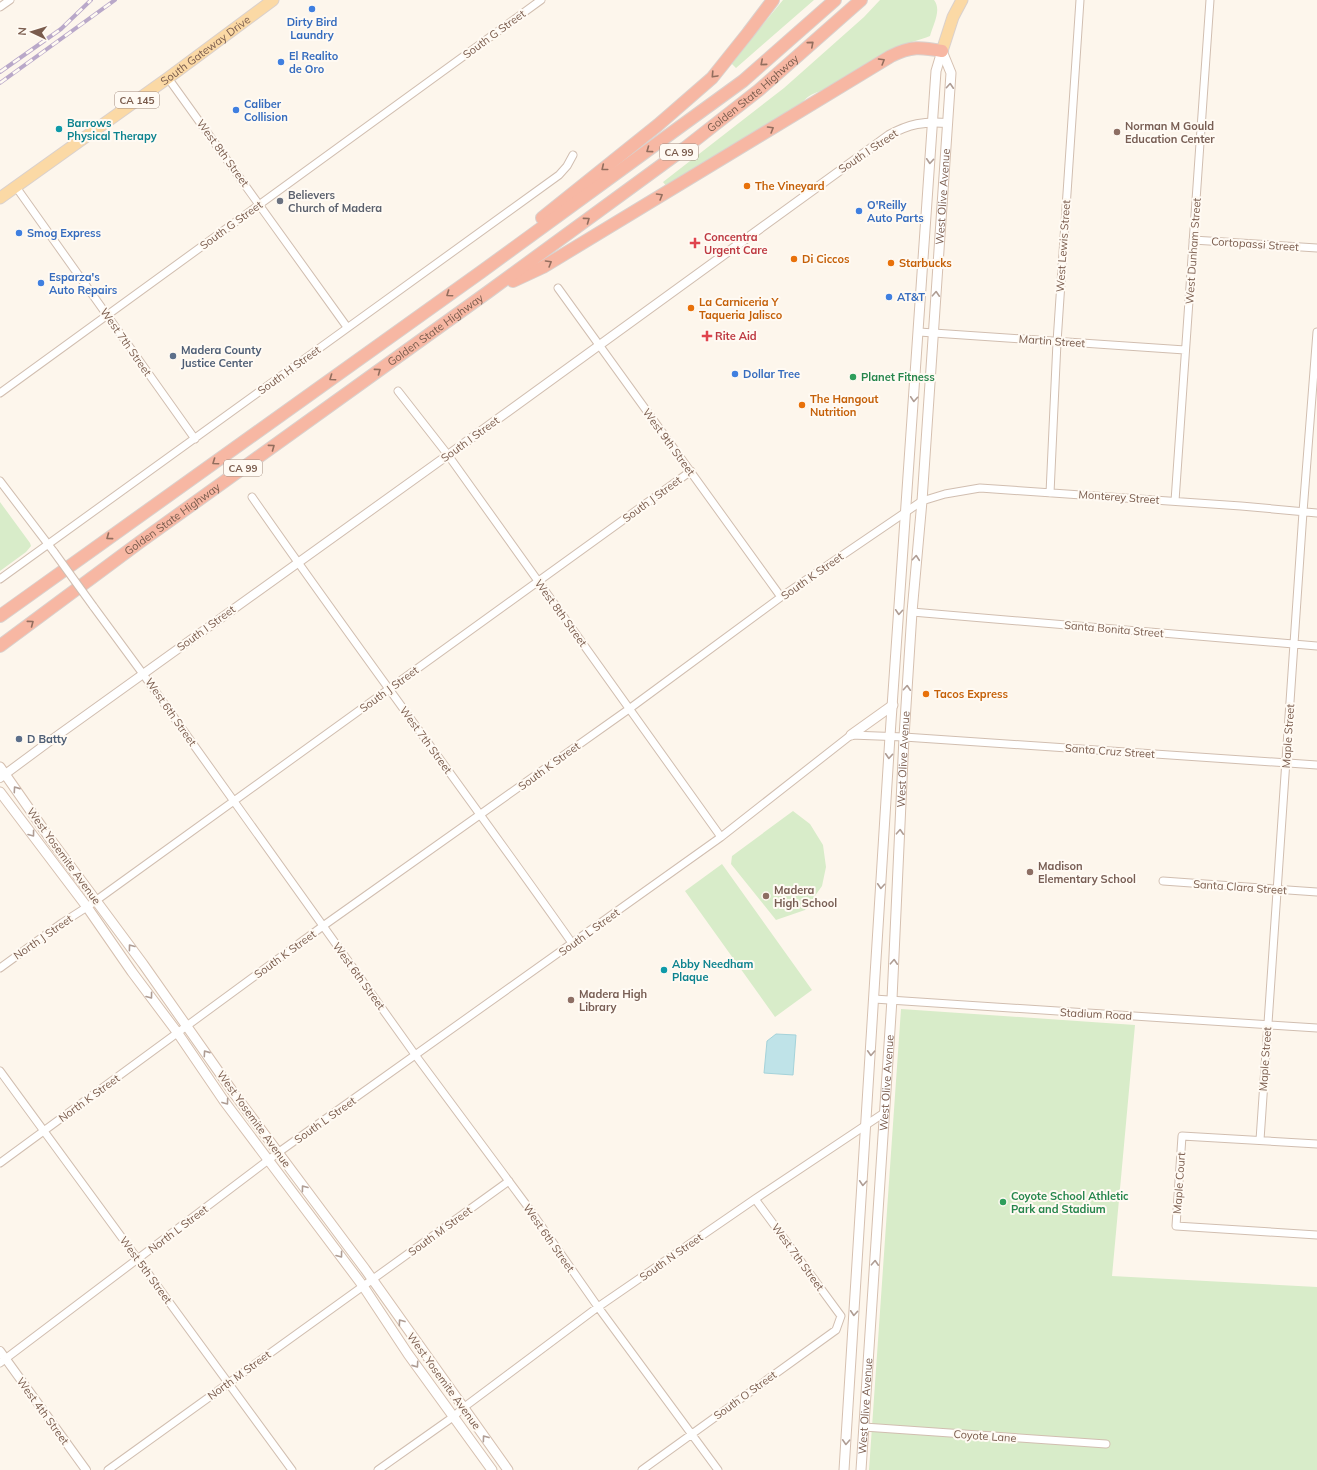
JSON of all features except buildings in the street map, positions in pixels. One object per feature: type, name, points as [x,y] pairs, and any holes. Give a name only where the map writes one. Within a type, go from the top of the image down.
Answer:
[{"type":"highway","points":[[481,272],[522,234],[691,97],[712,78],[773,0]]},
{"type":"highway","name":"Golden State Highway","points":[[0,616],[481,272],[743,81],[835,0]]},
{"type":"highway","name":"Golden State Highway","points":[[0,646],[140,542],[488,292],[692,143],[759,90],[861,0]]},
{"type":"highway","points":[[488,292],[543,267],[891,56],[911,47],[942,51]]},
{"type":"main road","name":"South Gateway Drive","points":[[0,198],[168,78],[273,0]]},
{"type":"main road","points":[[953,0],[953,17]]},
{"type":"main road","name":"West Olive Avenue","points":[[844,1470],[892,705],[936,71],[953,17],[962,0]]},
{"type":"main road","name":"West Olive Avenue","points":[[861,1470],[892,1000],[904,737],[912,612],[922,500],[951,73],[942,51]]},
{"type":"main road","points":[[851,735],[892,705]]},
{"type":"main road","name":"West Yosemite Avenue","points":[[2,773],[143,964],[233,1092],[365,1270],[508,1470]]},
{"type":"main road","name":"West Yosemite Avenue","points":[[0,792],[87,907],[132,972],[177,1032],[224,1101],[363,1286],[408,1354],[492,1470]]},
{"type":"street","points":[[0,7],[10,0]]},
{"type":"street","name":"South G Street","points":[[0,393],[541,0]]},
{"type":"street","name":"West Lewis Street","points":[[1050,493],[1057,342],[1080,0]]},
{"type":"street","name":"West Dunham Street","points":[[1175,501],[1210,0]]},
{"type":"street","name":"West 8th Street","points":[[168,78],[347,327]]},
{"type":"street","name":"South I Street","points":[[2,773],[144,674],[889,135],[902,128],[922,122],[947,123]]},
{"type":"street","name":"South H Street","points":[[0,579],[559,175],[573,156]]},
{"type":"street","name":"West 7th Street","points":[[16,187],[195,439]]},
{"type":"street","name":"Cortopassi Street","points":[[1193,240],[1317,248]]},
{"type":"street","name":"West 9th Street","points":[[558,288],[781,596]]},
{"type":"street","name":"Martin Street","points":[[919,332],[1185,350]]},
{"type":"street","name":"Maple Street","points":[[1260,1140],[1303,512],[1317,332]]},
{"type":"street","name":"West 8th Street","points":[[398,391],[448,455],[721,837]]},
{"type":"street","name":"South J Street","points":[[87,907],[690,471]]},
{"type":"street","name":"West 6th Street","points":[[0,482],[144,674],[416,1056],[718,1470]]},
{"type":"street","name":"Monterey Street","points":[[922,500],[980,488],[1175,501],[1317,513]]},
{"type":"street","name":"West 7th Street","points":[[252,497],[389,689],[482,815],[572,943]]},
{"type":"street","name":"South K Street","points":[[177,1032],[323,926],[482,815],[629,709],[781,596],[922,500]]},
{"type":"street","name":"Santa Bonita Street","points":[[912,612],[1317,646]]},
{"type":"street","points":[[851,735],[904,737]]},
{"type":"street","name":"South L Street","points":[[278,1152],[416,1056],[721,837],[851,735]]},
{"type":"street","name":"Santa Cruz Street","points":[[904,737],[1317,765]]},
{"type":"street","name":"Santa Clara Street","points":[[1163,881],[1317,892]]},
{"type":"street","name":"North J Street","points":[[0,968],[62,923],[87,907]]},
{"type":"street","name":"Stadium Road","points":[[874,999],[1317,1028]]},
{"type":"street","name":"North K Street","points":[[0,1163],[177,1032]]},
{"type":"street","name":"West 5th Street","points":[[0,1071],[292,1470]]},
{"type":"street","name":"South N Street","points":[[378,1470],[453,1417],[598,1307],[755,1199],[884,1113]]},
{"type":"street","name":"Maple Court","points":[[1317,1144],[1182,1136],[1176,1226],[1317,1235]]},
{"type":"street","name":"North L Street","points":[[3,1361],[278,1152]]},
{"type":"street","name":"South M Street","points":[[371,1280],[509,1182]]},
{"type":"street","name":"West 7th Street","points":[[755,1199],[841,1316]]},
{"type":"street","name":"North M Street","points":[[108,1470],[371,1280]]},
{"type":"street","name":"South O Street","points":[[642,1470],[836,1330],[841,1316]]},
{"type":"street","name":"West 4th Street","points":[[0,1351],[3,1361],[86,1470]]},
{"type":"street","name":"Coyote Lane","points":[[864,1427],[1106,1444]]},
{"type":"green space","points":[[783,0],[814,0],[736,68],[731,63]]},
{"type":"green space","points":[[880,0],[934,0],[937,13],[930,36],[898,47],[838,85],[812,94],[803,101],[799,107],[667,187],[663,182],[784,88],[864,17]]},
{"type":"green space","points":[[0,502],[31,546],[26,552],[0,571]]},
{"type":"green space","points":[[793,811],[810,824],[823,845],[826,867],[822,886],[805,910],[776,920],[731,864],[732,856]]},
{"type":"green space","points":[[722,864],[812,990],[775,1017],[685,891]]},
{"type":"green space","name":"Coyote School Athletic Park and Stadium","points":[[901,1009],[1135,1025],[1112,1276],[1317,1287],[1317,1470],[869,1470]]},
{"type":"water","points":[[776,1034],[796,1035],[793,1075],[764,1073],[767,1041]]},
{"type":"railway","points":[[0,72],[61,29],[91,0]]},
{"type":"railway","points":[[0,83],[115,0]]},
{"type":"place","name":"Dirty Bird Laundry","points":[[312,9]]},
{"type":"place","name":"El Realito de Oro","points":[[281,62]]},
{"type":"place","name":"Caliber Collision","points":[[236,110]]},
{"type":"place","name":"Barrows Physical Therapy","points":[[59,129]]},
{"type":"place","name":"Norman M Gould Education Center","points":[[1117,132]]},
{"type":"place","name":"The Vineyard","points":[[747,186]]},
{"type":"place","name":"Believers Church of Madera","points":[[280,201]]},
{"type":"place","name":"O'Reilly Auto Parts","points":[[859,211]]},
{"type":"place","name":"Smog Express","points":[[19,233]]},
{"type":"place","name":"Concentra Urgent Care","points":[[695,243]]},
{"type":"place","name":"Di Ciccos","points":[[794,259]]},
{"type":"place","name":"Starbucks","points":[[891,263]]},
{"type":"place","name":"Esparza's Auto Repairs","points":[[41,283]]},
{"type":"place","name":"AT&T","points":[[889,297]]},
{"type":"place","name":"La Carniceria Y Taqueria Jalisco","points":[[691,308]]},
{"type":"place","name":"Rite Aid","points":[[707,336]]},
{"type":"place","name":"Madera County Justice Center","points":[[173,356]]},
{"type":"place","name":"Dollar Tree","points":[[735,374]]},
{"type":"place","name":"Planet Fitness","points":[[853,377]]},
{"type":"place","name":"The Hangout Nutrition","points":[[802,405]]},
{"type":"place","name":"Tacos Express","points":[[926,694]]},
{"type":"place","name":"D Batty","points":[[19,739]]},
{"type":"place","name":"Madison Elementary School","points":[[1030,872]]},
{"type":"place","name":"Madera High School","points":[[766,896]]},
{"type":"place","name":"Abby Needham Plaque","points":[[664,970]]},
{"type":"place","name":"Madera High Library","points":[[571,1000]]},
{"type":"place","name":"Coyote School Athletic Park and Stadium","points":[[1003,1202]]}]
